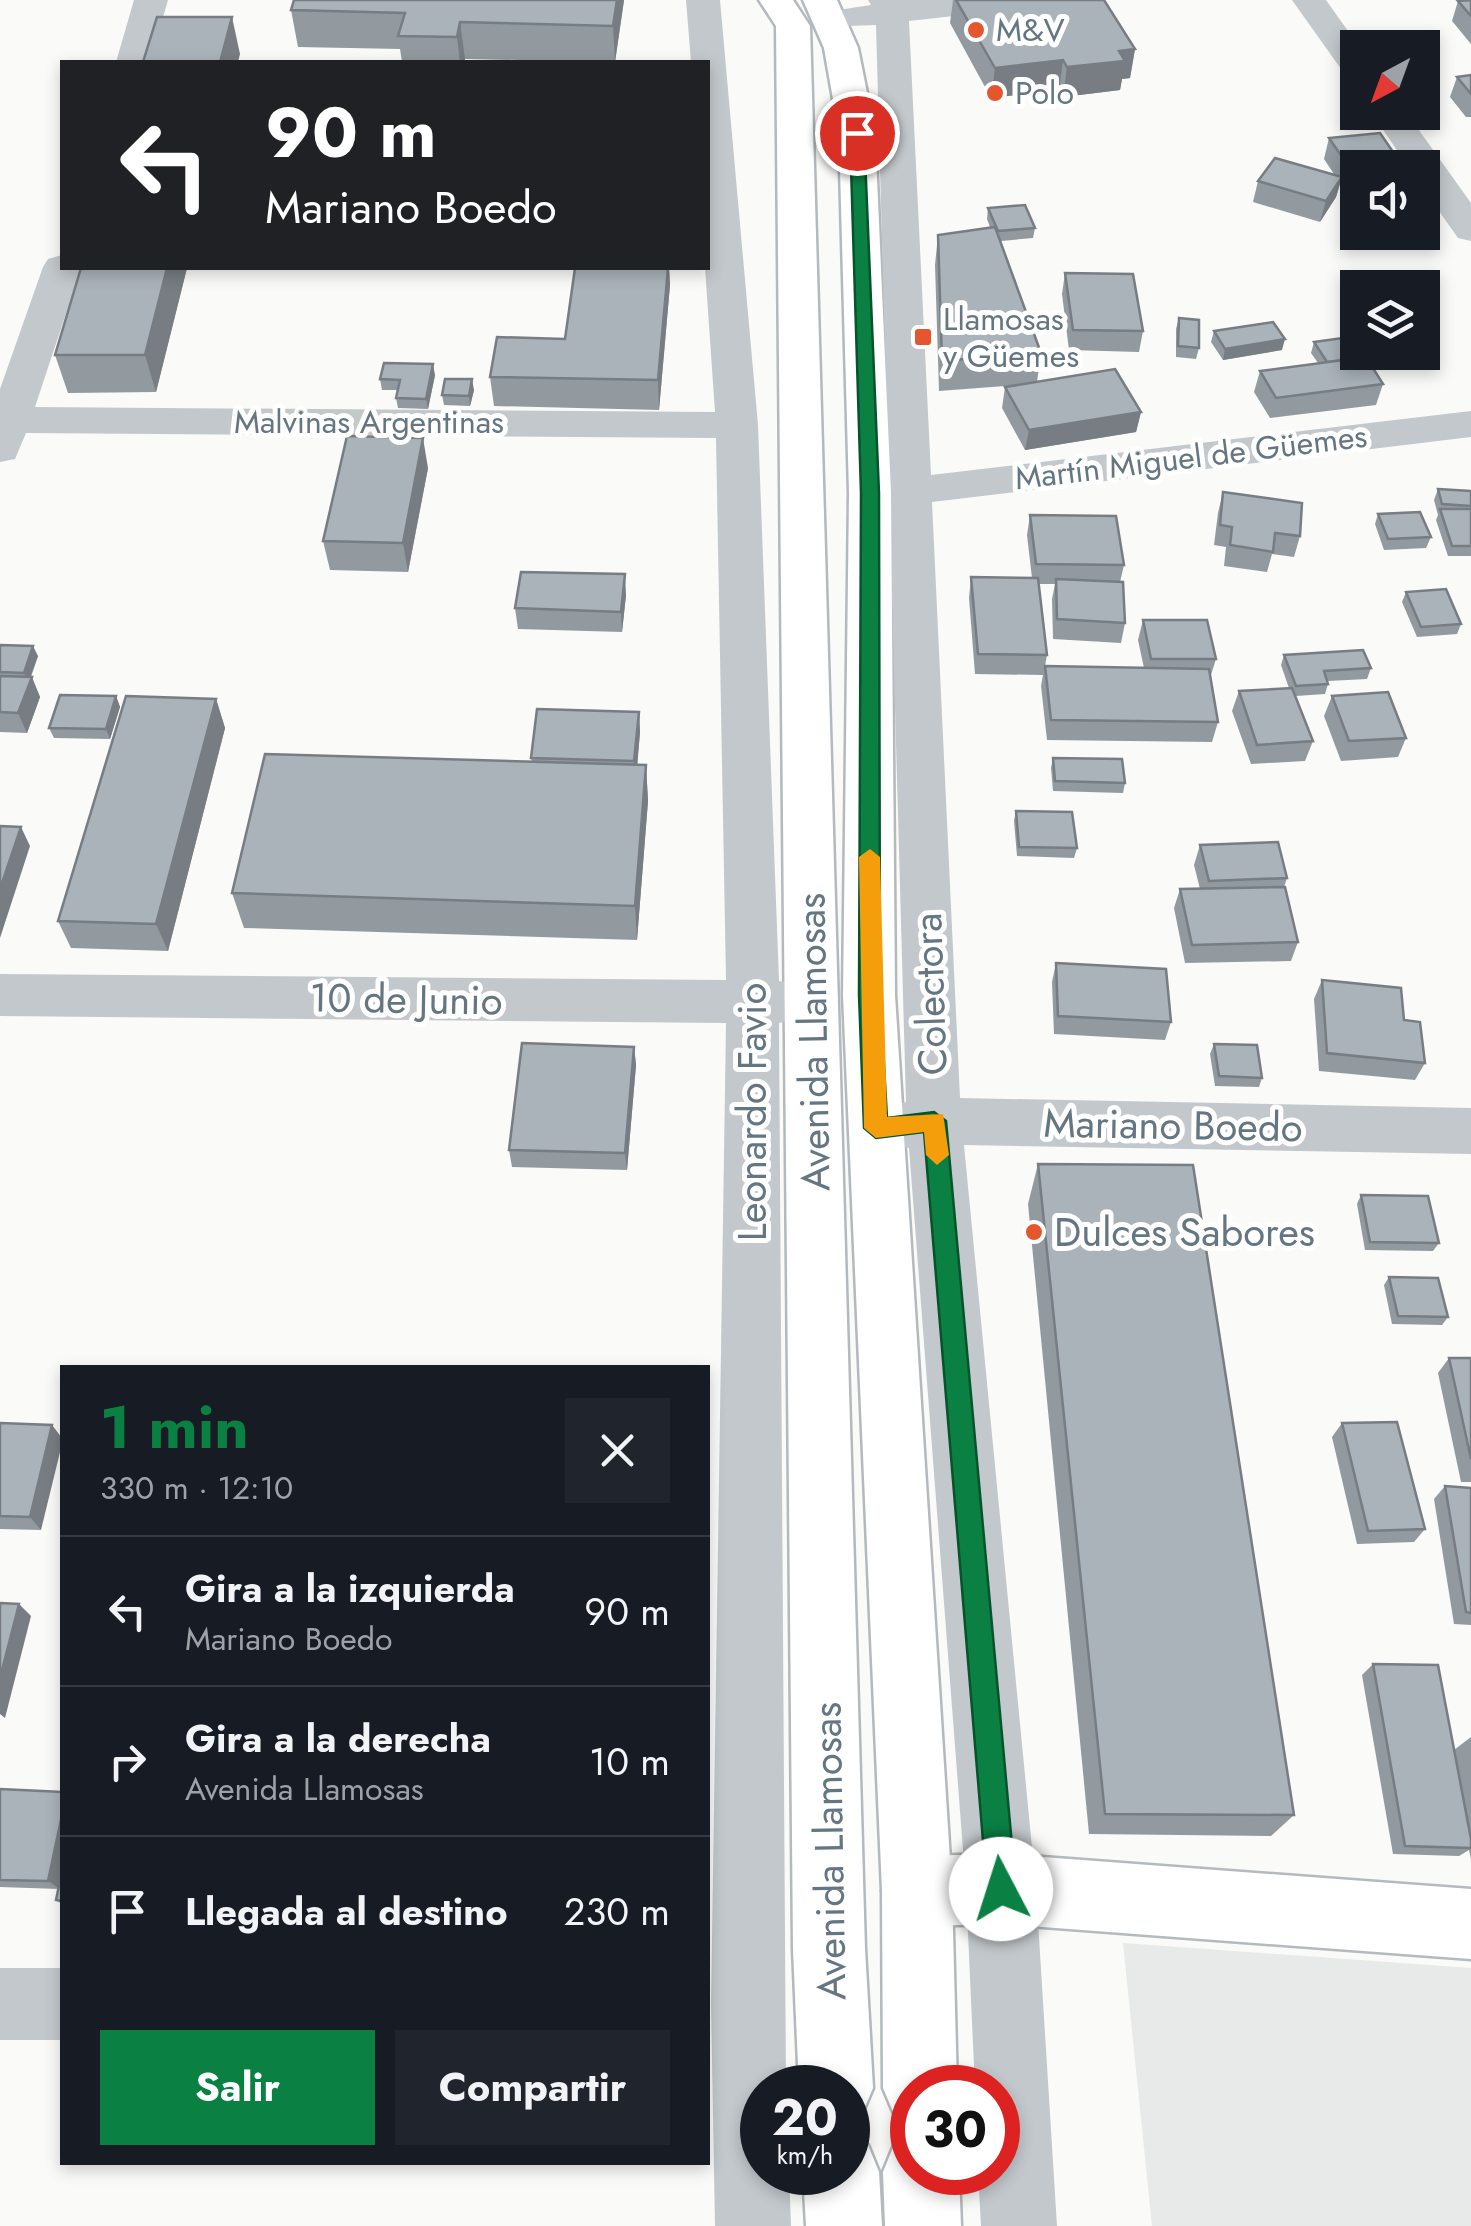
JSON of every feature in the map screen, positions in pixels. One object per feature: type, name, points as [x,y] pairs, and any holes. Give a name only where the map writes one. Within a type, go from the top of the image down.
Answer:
[{"type":"main road","name":"Avenida Llamosas","points":[[776,0],[792,26],[829,1930],[835,2065]]},
{"type":"main road","name":"Avenida Llamosas","points":[[826,10],[853,96],[870,493],[870,995],[905,1125],[920,2065]]},
{"type":"main road","points":[[917,1891],[1001,1889],[1471,1924]]},
{"type":"main road","points":[[842,2195],[844,2226]]},
{"type":"main road","points":[[923,2195],[924,2226]]},
{"type":"street","points":[[134,60],[150,0]]},
{"type":"street","name":"Leonardo Favio","points":[[703,0],[708,60]]},
{"type":"street","points":[[826,10],[1008,0]]},
{"type":"street","points":[[1309,0],[1340,44]]},
{"type":"street","name":"Colectora","points":[[888,6],[911,491],[905,1125],[1001,1889],[1019,2226]]},
{"type":"street","name":"Leonardo Favio","points":[[710,88],[737,425],[753,1003],[727,2004],[753,2226]]},
{"type":"street","points":[[1401,130],[1471,230]]},
{"type":"street","points":[[3,429],[61,270]]},
{"type":"street","name":"Martín Miguel de Güemes","points":[[911,491],[1471,424]]},
{"type":"street","name":"Malvinas Argentinas","points":[[3,429],[737,425]]},
{"type":"street","name":"10 de Junio","points":[[0,995],[812,1002]]},
{"type":"street","name":"Mariano Boedo","points":[[905,1125],[1471,1130]]},
{"type":"street","points":[[0,2004],[60,2004]]},
{"type":"shaded area","points":[[1123,1943],[1471,1968],[1471,2226],[1152,2226]]},
{"type":"building","points":[[294,0],[617,0],[613,26],[460,22],[457,37],[398,36],[405,13],[291,10]]},
{"type":"building","points":[[956,0],[1104,0],[1135,49],[1119,51],[1125,61],[1067,67],[1063,60],[995,68]]},
{"type":"building","points":[[1471,0],[1471,16],[1458,1]]},
{"type":"building","points":[[157,17],[232,17],[221,60],[144,60]]},
{"type":"building","points":[[1471,75],[1471,94],[1457,77]]},
{"type":"building","points":[[1380,133],[1392,150],[1340,150],[1340,154],[1329,138]]},
{"type":"building","points":[[1275,158],[1340,176],[1326,201],[1258,181]]},
{"type":"building","points":[[1025,205],[1035,228],[998,231],[988,208]]},
{"type":"building","points":[[995,227],[1041,353],[942,361],[938,235]]},
{"type":"building","points":[[80,270],[166,270],[145,355],[55,355]]},
{"type":"building","points":[[575,270],[668,270],[658,380],[490,377],[497,337],[565,339]]},
{"type":"building","points":[[1065,273],[1133,274],[1143,331],[1073,330]]},
{"type":"building","points":[[1179,318],[1199,320],[1199,348],[1178,346]]},
{"type":"building","points":[[1273,322],[1285,339],[1225,349],[1214,331]]},
{"type":"building","points":[[1340,338],[1340,360],[1327,362],[1314,342]]},
{"type":"building","points":[[1340,360],[1340,370],[1374,370],[1383,384],[1276,398],[1260,371]]},
{"type":"building","points":[[384,363],[433,364],[426,399],[396,398],[400,380],[380,379]]},
{"type":"building","points":[[1115,369],[1141,412],[1029,430],[1005,387]]},
{"type":"building","points":[[445,379],[472,379],[469,396],[442,395]]},
{"type":"building","points":[[347,436],[423,438],[403,543],[323,541]]},
{"type":"building","points":[[1438,489],[1471,491],[1471,506],[1442,504]]},
{"type":"building","points":[[1223,492],[1302,503],[1300,536],[1275,533],[1273,552],[1230,545],[1232,527],[1220,525]]},
{"type":"building","points":[[1440,509],[1471,509],[1471,546],[1452,546]]},
{"type":"building","points":[[1420,512],[1431,537],[1388,539],[1378,514]]},
{"type":"building","points":[[1030,515],[1116,516],[1124,565],[1036,564]]},
{"type":"building","points":[[521,572],[625,574],[621,612],[515,608]]},
{"type":"building","points":[[971,577],[1038,578],[1047,655],[978,654]]},
{"type":"building","points":[[1056,579],[1123,582],[1125,623],[1057,619]]},
{"type":"building","points":[[1446,589],[1461,624],[1421,627],[1406,592]]},
{"type":"building","points":[[1143,620],[1207,620],[1216,659],[1151,659]]},
{"type":"building","points":[[0,645],[33,646],[24,673],[0,672]]},
{"type":"building","points":[[1363,650],[1371,668],[1324,671],[1328,684],[1296,686],[1284,655]]},
{"type":"building","points":[[1045,666],[1209,669],[1218,722],[1051,720]]},
{"type":"building","points":[[0,676],[32,677],[18,713],[0,712]]},
{"type":"building","points":[[1292,688],[1313,741],[1257,745],[1239,691]]},
{"type":"building","points":[[1388,692],[1406,738],[1349,741],[1332,696]]},
{"type":"building","points":[[60,695],[116,696],[106,729],[49,728]]},
{"type":"building","points":[[126,696],[216,699],[156,924],[58,921]]},
{"type":"building","points":[[537,709],[639,712],[634,761],[531,758]]},
{"type":"building","points":[[265,754],[646,765],[635,906],[232,893]]},
{"type":"building","points":[[1053,758],[1122,759],[1125,783],[1055,781]]},
{"type":"building","points":[[1016,811],[1072,812],[1077,848],[1019,847]]},
{"type":"building","points":[[0,826],[21,827],[0,889]]},
{"type":"building","points":[[1278,842],[1287,878],[1209,881],[1200,845]]},
{"type":"building","points":[[1285,887],[1298,942],[1192,945],[1180,889]]},
{"type":"building","points":[[1056,963],[1166,969],[1171,1022],[1058,1016]]},
{"type":"building","points":[[1322,980],[1401,988],[1404,1020],[1420,1022],[1425,1063],[1327,1053]]},
{"type":"building","points":[[522,1043],[634,1047],[625,1153],[509,1150]]},
{"type":"building","points":[[1214,1044],[1257,1045],[1262,1078],[1219,1076]]},
{"type":"building","points":[[1038,1164],[1193,1165],[1294,1815],[1105,1814]]},
{"type":"building","points":[[1361,1195],[1428,1196],[1439,1243],[1370,1242]]},
{"type":"building","points":[[1389,1277],[1438,1278],[1448,1317],[1398,1316]]},
{"type":"building","points":[[1449,1358],[1471,1358],[1471,1459]]},
{"type":"building","points":[[1397,1422],[1425,1529],[1368,1531],[1342,1423]]},
{"type":"building","points":[[0,1423],[52,1425],[30,1517],[0,1516]]},
{"type":"building","points":[[1445,1486],[1471,1488],[1471,1613],[1466,1612]]},
{"type":"building","points":[[0,1603],[19,1604],[0,1678]]},
{"type":"building","points":[[1373,1664],[1438,1665],[1471,1848],[1405,1846]]},
{"type":"building","points":[[0,1789],[60,1792],[60,1824],[48,1881],[0,1880]]},
{"type":"slow traffic","points":[[870,857],[870,995],[876,1128],[934,1121],[937,1155]]},
{"type":"place","name":"M&V","points":[[976,30]]},
{"type":"place","name":"Polo","points":[[995,93]]},
{"type":"place","name":"Llamosas y Güemes","points":[[923,337]]},
{"type":"place","name":"Dulces Sabores","points":[[1034,1232]]},
{"type":"route","points":[[857,133],[870,493],[870,995],[876,1128],[934,1121],[1001,1889]]}]
